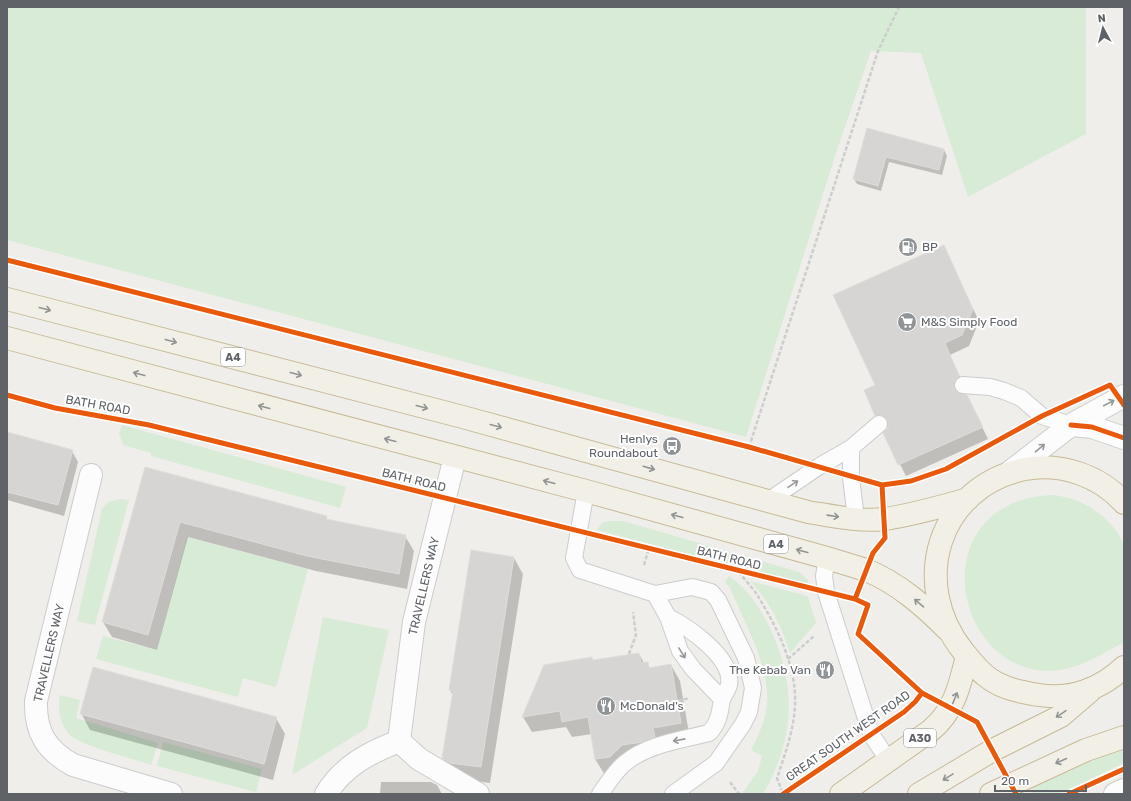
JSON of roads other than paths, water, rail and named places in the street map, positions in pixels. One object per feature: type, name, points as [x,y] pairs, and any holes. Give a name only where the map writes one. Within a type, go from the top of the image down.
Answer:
[{"type":"highway","name":"A4","points":[[7,299],[459,416],[808,512],[856,519],[884,519],[925,511],[968,499]]},
{"type":"highway","name":"A4","points":[[7,338],[586,491],[827,558],[866,571],[886,580],[913,598],[948,630]]},
{"type":"highway","points":[[1092,690],[1062,696],[1044,696],[1020,692],[990,680],[967,656],[948,630],[937,586],[937,553],[945,529],[954,515],[968,499],[996,478],[1010,472],[1029,468],[1048,468],[1070,471],[1088,476],[1104,484],[1124,503]]},
{"type":"highway","name":"A30","points":[[841,794],[930,731],[943,718],[951,708],[957,694],[967,656]]},
{"type":"highway","points":[[919,794],[993,750],[1061,716],[1092,690],[1122,670]]},
{"type":"highway","points":[[992,794],[1073,755],[1124,737]]},
{"type":"street","points":[[1010,472],[1071,425],[1124,396]]},
{"type":"street","points":[[1071,425],[1092,427],[1124,438]]},
{"type":"street","name":"TRAVELLERS WAY","points":[[399,741],[414,622],[455,457]]},
{"type":"street","name":"TRAVELLERS WAY","points":[[91,475],[36,701],[38,727],[50,748],[58,757],[73,765],[171,794]]},
{"type":"street","points":[[326,794],[348,768],[368,753],[399,741],[419,759],[478,794]]},
{"type":"street","points":[[1115,794],[1124,790]]},
{"type":"lane","points":[[963,385],[990,387],[1004,391],[1021,398],[1042,416],[1071,425]]},
{"type":"lane","points":[[768,501],[818,467],[852,448],[879,424]]},
{"type":"lane","points":[[852,448],[851,477],[856,519]]},
{"type":"lane","points":[[586,491],[574,558],[576,566],[582,571],[655,594],[692,587],[702,588],[715,596],[746,658],[753,688],[749,712],[731,743],[716,763],[673,794]]},
{"type":"lane","points":[[827,558],[824,585],[871,734],[888,760]]},
{"type":"lane","points":[[655,594],[668,617],[680,651],[693,669],[722,699]]},
{"type":"lane","points":[[600,794],[614,774],[625,762],[638,754],[660,745],[709,733],[715,728],[719,719],[722,699],[729,686],[728,674],[717,654],[681,624],[668,617]]},
{"type":"place","name":"BP","points":[[908,247]]},
{"type":"place","name":"M&S Simply Food","points":[[907,322]]},
{"type":"place","name":"Henlys Roundabout","points":[[672,446]]},
{"type":"place","name":"The Kebab Van","points":[[825,670]]},
{"type":"place","name":"McDonald's","points":[[606,706]]}]
